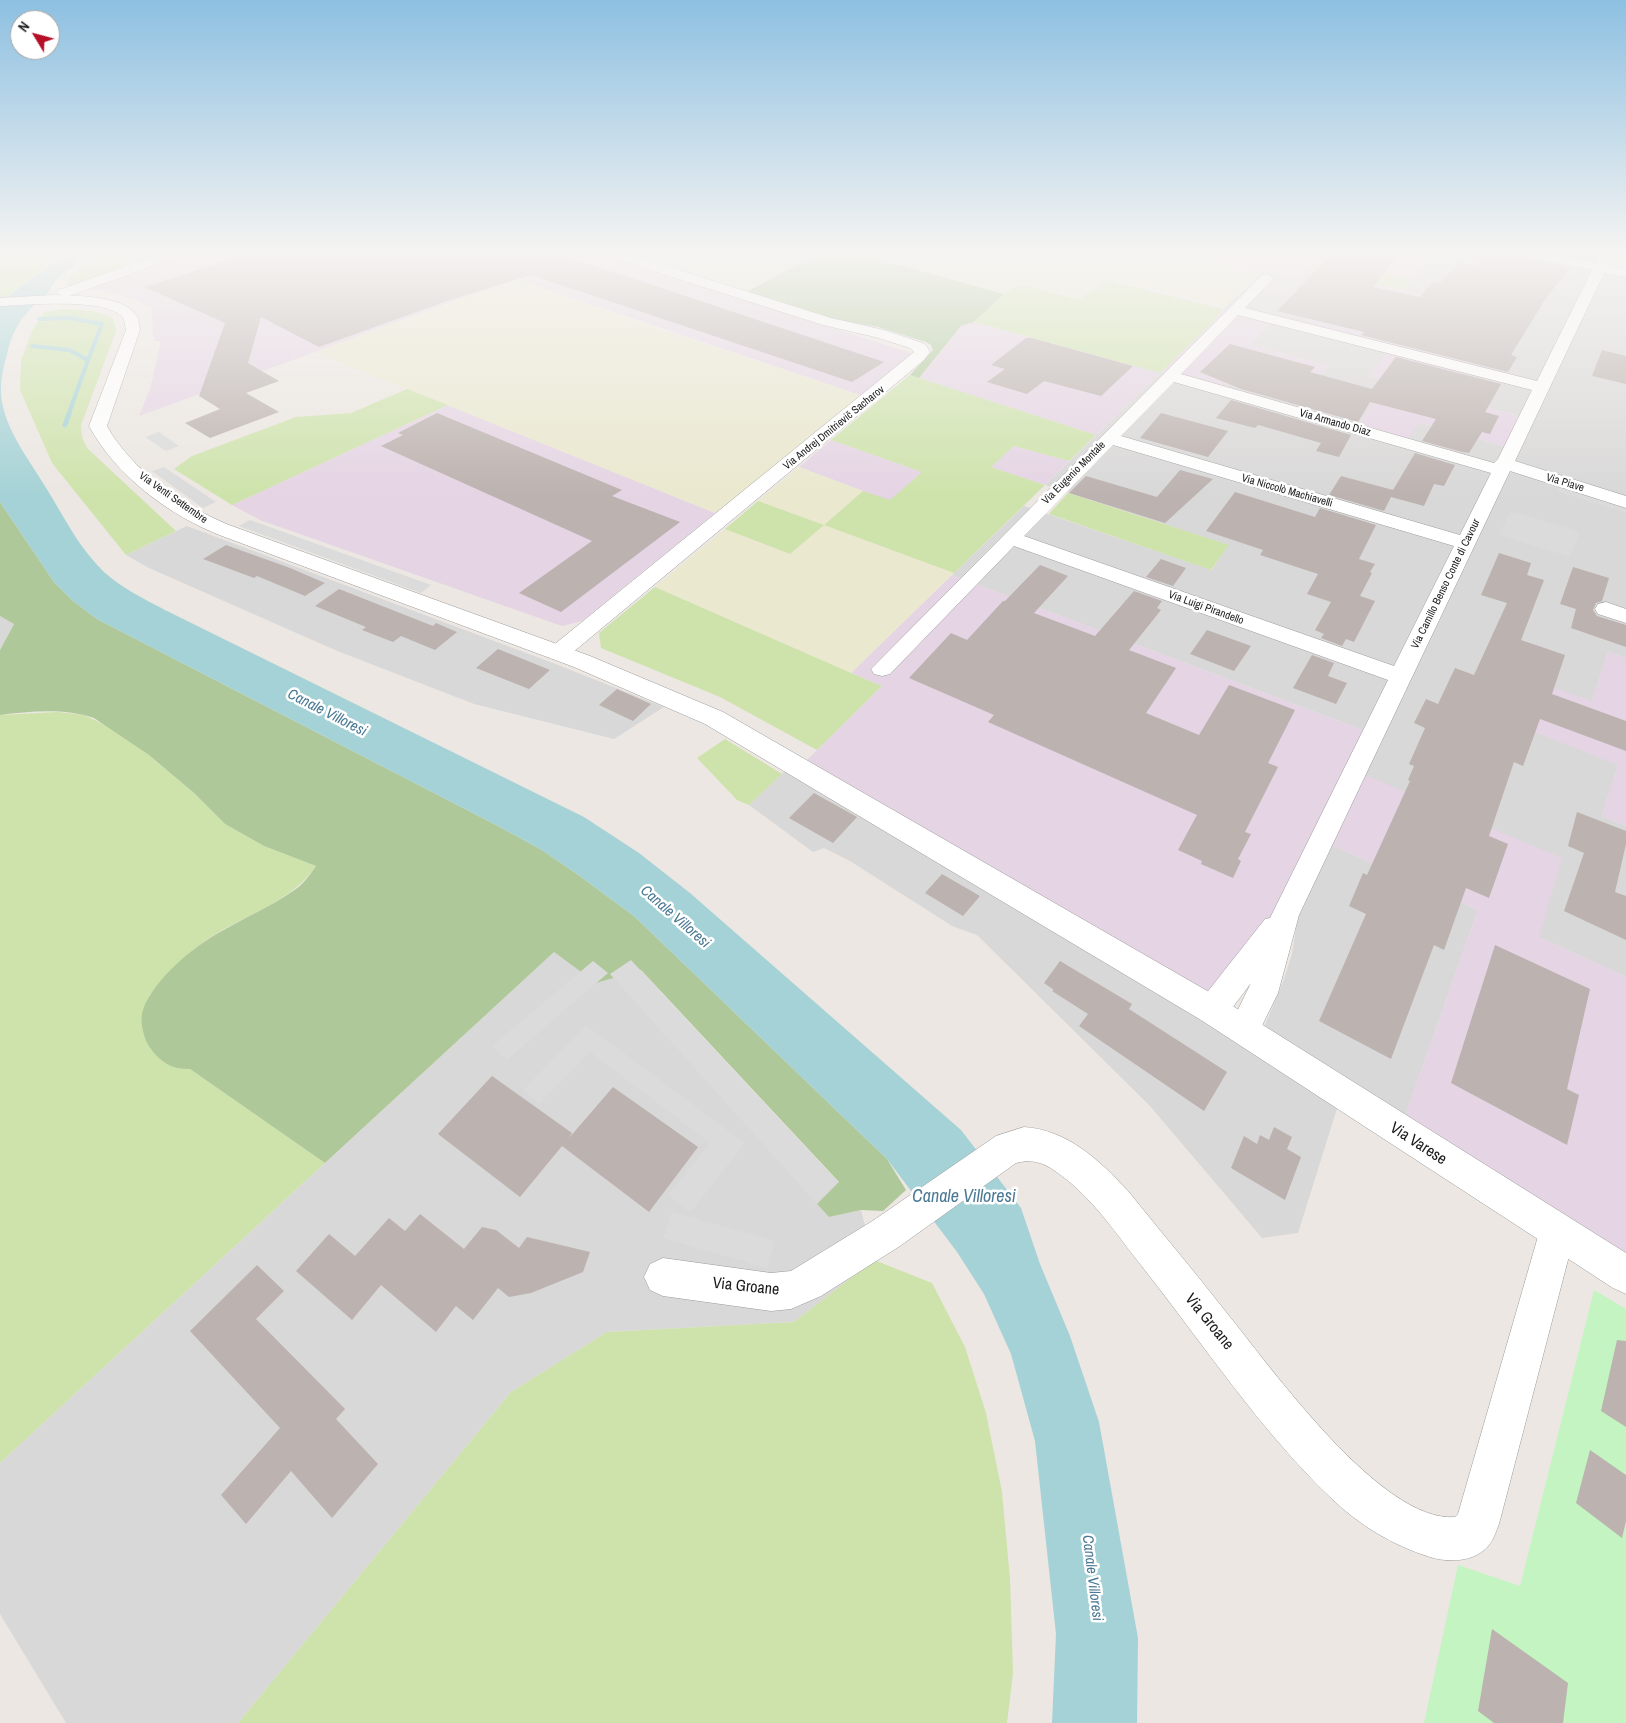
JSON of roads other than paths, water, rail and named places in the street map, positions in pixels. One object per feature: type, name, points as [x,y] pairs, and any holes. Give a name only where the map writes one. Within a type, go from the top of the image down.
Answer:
[{"type":"street","name":"Via Venti Settembre","points":[[132,333],[98,426],[105,440],[118,456],[159,491],[203,520],[214,525],[558,653]]},
{"type":"street","name":"Via Andrej Dmitrievič Sacharov","points":[[558,653],[919,358],[922,352],[921,348],[915,345],[874,333]]},
{"type":"street","name":"Via Eugenio Montale","points":[[882,669],[1212,333]]},
{"type":"street","points":[[1328,333],[1540,387]]},
{"type":"street","name":"Via Camillo Benso Conte di Cavour","points":[[1244,1030],[1263,993],[1286,915],[1567,333]]},
{"type":"street","name":"Via Armando Diaz","points":[[1170,376],[1502,466]]},
{"type":"street","name":"Via Niccolò Machiavelli","points":[[1109,438],[1465,543]]},
{"type":"street","name":"Via Piave","points":[[1502,466],[1626,502]]},
{"type":"street","name":"Via Luigi Pirandello","points":[[1010,538],[1401,677]]},
{"type":"street","name":"Via Varese","points":[[558,653],[673,698],[721,722],[1212,1010],[1626,1275]]},
{"type":"street","name":"Via Camillo Benso Conte di Cavour","points":[[1212,1010],[1286,915]]},
{"type":"street","name":"Via Groane","points":[[663,1277],[771,1292],[791,1290],[808,1283],[998,1155],[1017,1145],[1038,1144],[1063,1157],[1084,1173],[1115,1204],[1303,1439],[1350,1486],[1383,1515],[1404,1527],[1441,1539],[1460,1539],[1473,1532],[1477,1524],[1557,1232]]},
{"type":"water","name":"Canale Villoresi","points":[[0,333],[14,333],[2,375],[2,402],[5,415],[17,442],[80,544],[95,563],[111,578],[165,610],[584,817],[639,853],[690,893],[961,1130],[1021,1208],[1040,1264],[1070,1336],[1099,1422],[1138,1638],[1137,1723],[1052,1723],[1056,1634],[1035,1441],[1011,1354],[984,1294],[957,1252],[887,1159],[634,916],[542,850],[97,619],[72,600],[54,582],[0,502]]},
{"type":"waterway","points":[[88,360],[98,333]]},
{"type":"waterway","points":[[32,346],[69,350],[88,360]]},
{"type":"waterway","points":[[68,416],[88,360]]},
{"type":"waterway","points":[[65,425],[69,414]]}]
